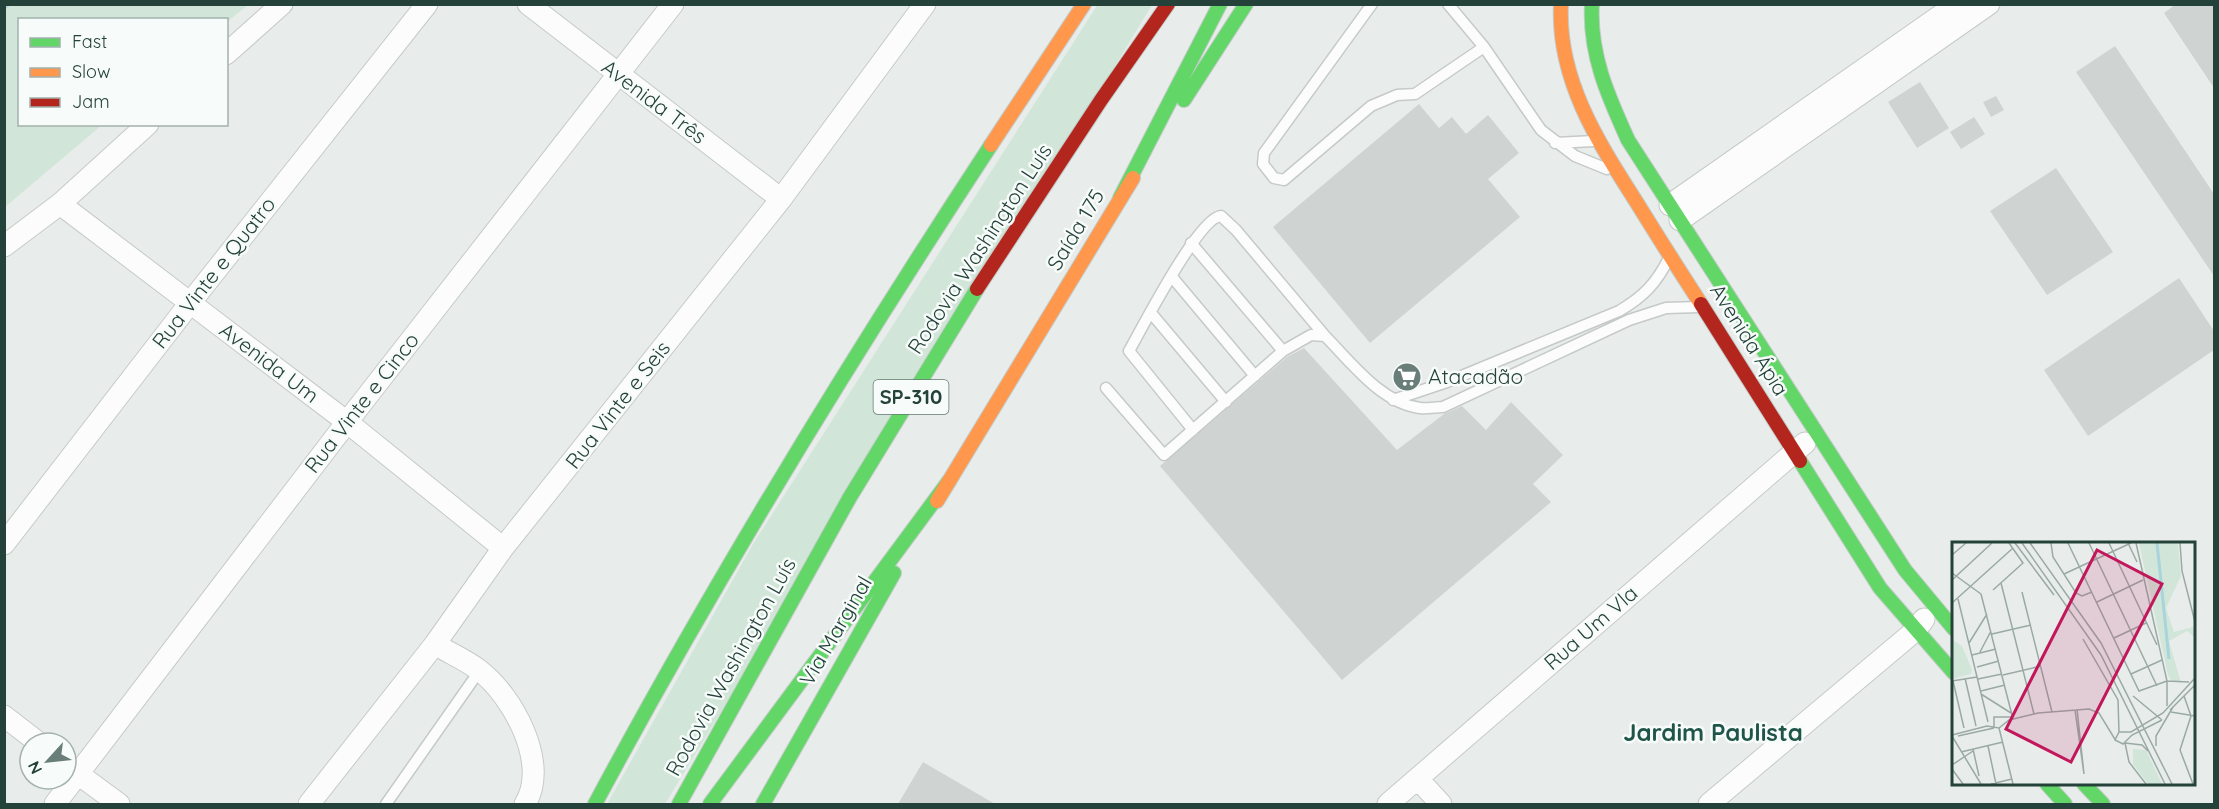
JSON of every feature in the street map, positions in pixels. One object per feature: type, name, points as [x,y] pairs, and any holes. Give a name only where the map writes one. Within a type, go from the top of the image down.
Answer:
[{"type":"main road","name":"SP-310","points":[[595,804],[713,589],[831,395],[955,198],[1084,4]]},
{"type":"main road","name":"Rodovia Washington Luís","points":[[679,804],[853,492],[905,406],[1010,236],[1168,4]]},
{"type":"main road","points":[[1120,198],[1220,4]]},
{"type":"main road","name":"Saída 175","points":[[949,481],[1120,198],[1246,4]]},
{"type":"main road","name":"Avenida Ápia","points":[[1561,4],[1566,54],[1577,100],[1675,212],[1905,570],[1952,628]]},
{"type":"main road","name":"Avenida Ápia","points":[[1592,4],[1593,45],[1618,173],[1880,588],[1952,672]]},
{"type":"main road","points":[[711,804],[800,678],[949,481]]},
{"type":"main road","name":"Via Marginal","points":[[763,804],[810,717],[949,481]]},
{"type":"main road","points":[[2049,785],[2065,804]]},
{"type":"street","points":[[228,52],[282,4]]},
{"type":"street","name":"Rua Vinte e Quatro","points":[[4,544],[190,303],[427,4]]},
{"type":"street","name":"Avenida Três","points":[[528,4],[781,199]]},
{"type":"street","name":"Rua Vinte e Cinco","points":[[78,762],[673,4]]},
{"type":"street","name":"Rua Vinte e Seis","points":[[309,804],[435,644],[504,548],[781,199],[926,4]]},
{"type":"street","points":[[1675,212],[1957,4]]},
{"type":"street","points":[[1675,212],[1989,4]]},
{"type":"street","points":[[4,246],[60,204],[146,126]]},
{"type":"street","name":"Avenida Um","points":[[60,204],[347,422],[504,548]]},
{"type":"street","name":"Rua Um Vla","points":[[1388,804],[1817,434]]},
{"type":"street","points":[[1709,804],[1916,630],[1933,605]]},
{"type":"street","points":[[435,644],[480,670],[523,725],[534,768],[525,804]]},
{"type":"street","points":[[4,716],[23,731]]},
{"type":"street","points":[[78,774],[119,804]]},
{"type":"street","points":[[1418,779],[1441,804]]},
{"type":"street","points":[[2070,804],[2092,792]]},
{"type":"lane","points":[[1372,4],[1264,153],[1263,164],[1274,178],[1284,180],[1371,106],[1397,95],[1415,94],[1484,47]]},
{"type":"lane","points":[[1448,4],[1484,47],[1541,130],[1575,156],[1618,173]]},
{"type":"lane","points":[[1555,142],[1610,135]]},
{"type":"lane","points":[[1193,430],[1129,351],[1191,243],[1212,218],[1221,216],[1325,336],[1363,375],[1393,399],[1420,409],[1443,407],[1629,320],[1666,308],[1702,306]]},
{"type":"lane","points":[[1191,243],[1283,351]]},
{"type":"lane","points":[[1393,399],[1447,382],[1619,311],[1642,298],[1658,279],[1670,255]]},
{"type":"lane","points":[[1172,277],[1255,376]]},
{"type":"lane","points":[[1151,313],[1226,402]]},
{"type":"lane","points":[[1106,388],[1164,454],[1283,351],[1311,335],[1325,336]]},
{"type":"lane","points":[[386,804],[480,670]]},
{"type":"green space","points":[[5,4],[248,4],[228,21],[228,18],[18,18],[18,126],[101,126],[5,207]]},
{"type":"green space","points":[[1098,4],[1152,5],[665,804],[607,804],[753,544]]},
{"type":"building","points":[[2176,4],[2214,4],[2214,88],[2164,13]]},
{"type":"building","points":[[2115,46],[2214,194],[2214,276],[2076,72]]},
{"type":"building","points":[[1920,82],[1949,128],[1917,148],[1888,102]]},
{"type":"building","points":[[1996,96],[2004,110],[1991,117],[1983,102]]},
{"type":"building","points":[[1419,104],[1439,128],[1452,117],[1466,134],[1488,115],[1519,153],[1488,179],[1520,217],[1370,343],[1273,227]]},
{"type":"building","points":[[1974,117],[1985,134],[1961,149],[1950,132]]},
{"type":"building","points":[[2056,168],[2113,252],[2047,295],[1990,211]]},
{"type":"building","points":[[2179,278],[2214,331],[2214,350],[2088,436],[2044,370]]},
{"type":"building","points":[[1304,348],[1397,450],[1444,414],[1462,406],[1486,430],[1511,402],[1563,455],[1533,484],[1551,502],[1342,680],[1160,466],[1287,357]]},
{"type":"building","points":[[923,762],[995,804],[898,804]]},
{"type":"waterway","points":[[4,7],[8,4]]},
{"type":"traffic: fast","points":[[1120,198],[1220,4]]},
{"type":"traffic: fast","points":[[1184,100],[1246,4]]},
{"type":"traffic: fast","points":[[1592,4],[1594,40],[1601,74],[1628,140],[1905,570],[1952,627]]},
{"type":"traffic: fast","points":[[595,804],[736,553],[836,388],[991,145]]},
{"type":"traffic: fast","points":[[679,804],[850,497],[977,289]]},
{"type":"traffic: fast","points":[[1800,461],[1880,588],[1952,671]]},
{"type":"traffic: fast","points":[[710,804],[949,481]]},
{"type":"traffic: fast","points":[[763,804],[894,573]]},
{"type":"traffic: fast","points":[[2048,785],[2065,804]]},
{"type":"traffic: fast","points":[[2085,785],[2103,804]]},
{"type":"traffic: slow","points":[[991,145],[1084,4]]},
{"type":"traffic: slow","points":[[1561,4],[1566,58],[1583,109],[1608,157],[1701,304]]},
{"type":"traffic: slow","points":[[937,501],[1133,178]]},
{"type":"traffic: jam","points":[[977,289],[1101,100],[1168,4]]},
{"type":"traffic: jam","points":[[1701,304],[1800,461]]},
{"type":"place","name":"Atacadão","points":[[1407,377]]},
{"type":"district","name":"Jardim Paulista","points":[[1713,733]]}]
